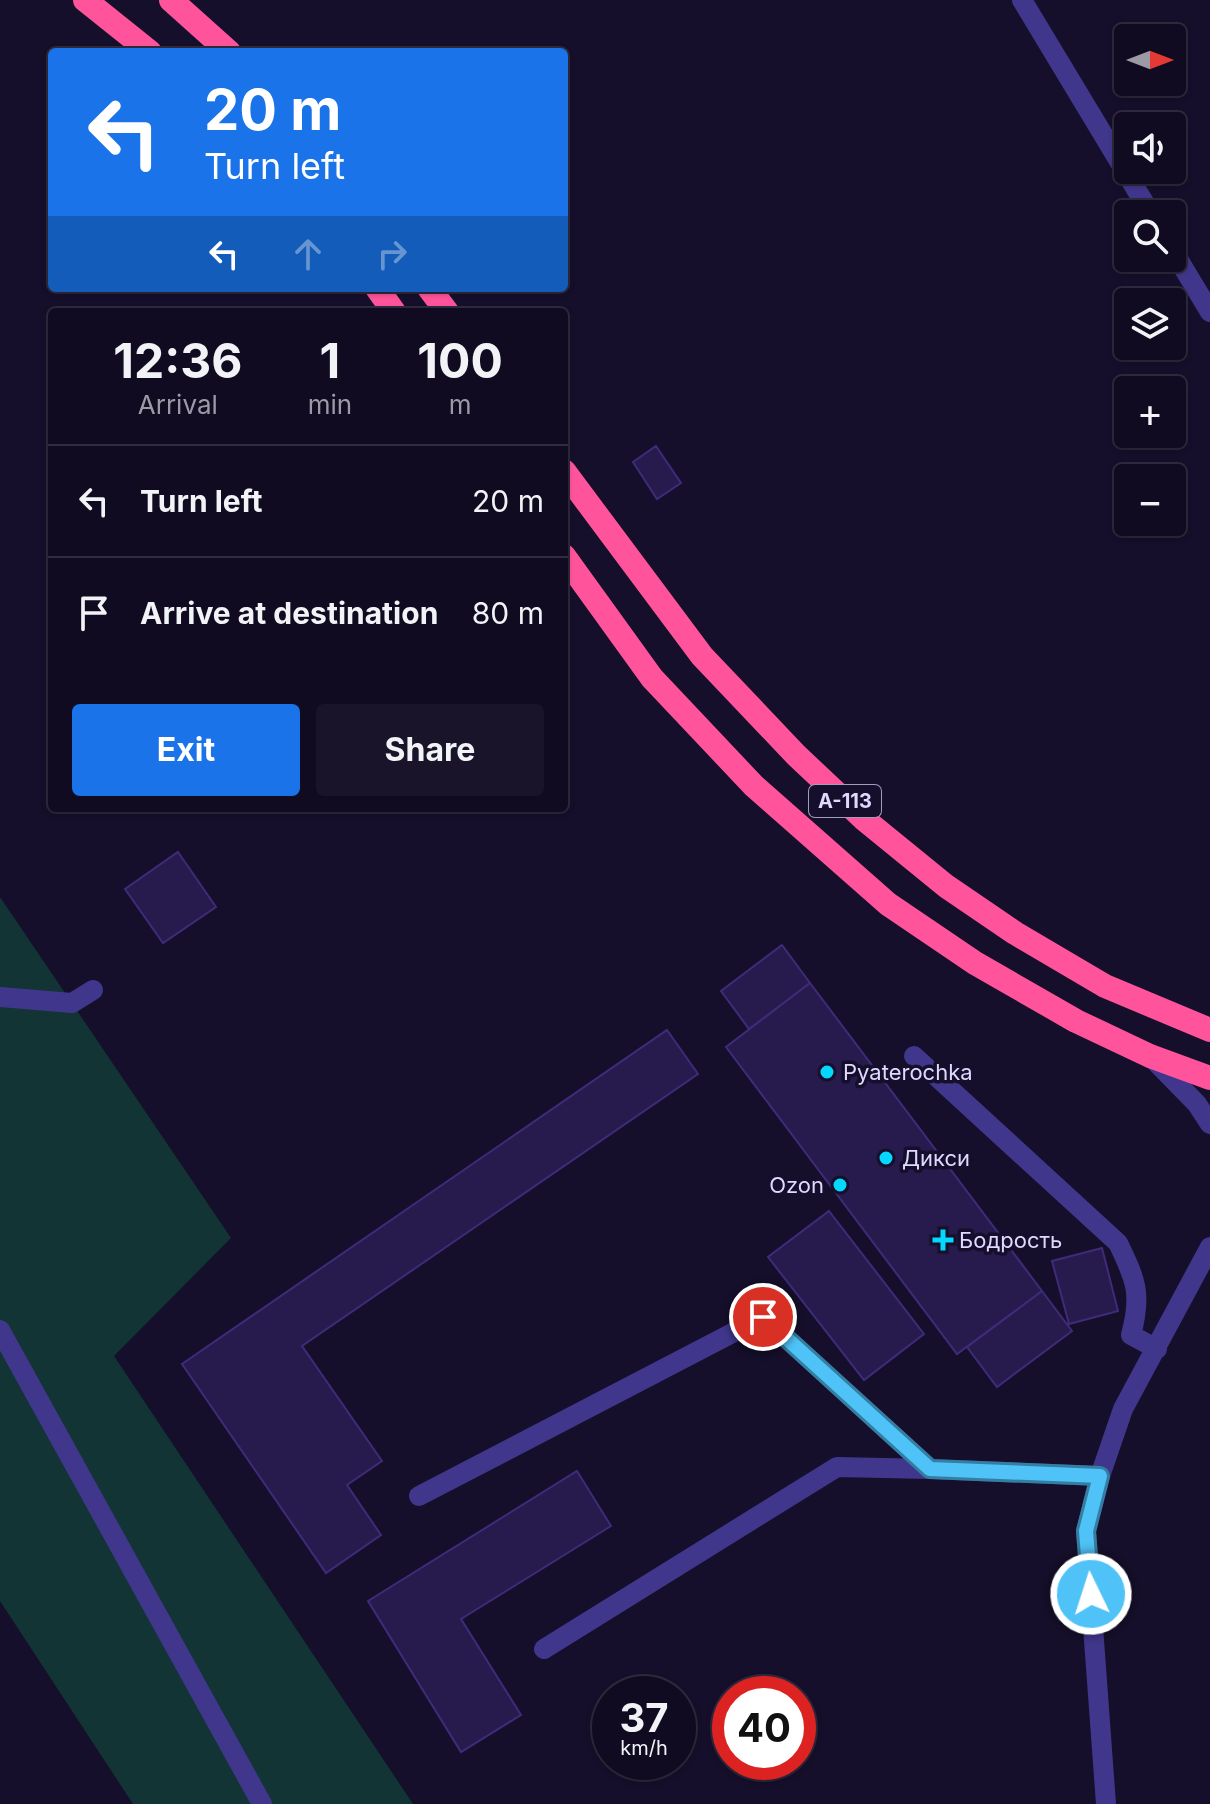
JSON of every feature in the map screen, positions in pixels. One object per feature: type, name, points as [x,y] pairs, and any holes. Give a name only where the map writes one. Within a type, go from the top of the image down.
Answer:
[{"type":"highway","points":[[85,0],[145,48]]},
{"type":"highway","points":[[171,0],[225,48]]},
{"type":"highway","name":"А-113","points":[[568,476],[702,656],[796,755],[865,820],[946,886],[1015,933],[1105,986],[1210,1030]]},
{"type":"highway","name":"А-113","points":[[568,562],[652,678],[754,786],[888,904],[975,963],[1076,1021],[1150,1056],[1210,1078]]},
{"type":"street","points":[[1022,0],[1143,200]]},
{"type":"street","points":[[1186,272],[1210,312]]},
{"type":"street","points":[[0,997],[72,1003],[93,990]]},
{"type":"street","points":[[914,1056],[1118,1243],[1135,1279],[1138,1310],[1131,1335],[1157,1349]]},
{"type":"street","points":[[1150,1056],[1197,1104],[1210,1124]]},
{"type":"street","points":[[1106,1804],[1086,1531],[1100,1476],[1123,1409],[1210,1247]]},
{"type":"street","points":[[419,1496],[763,1317],[930,1469]]},
{"type":"street","points":[[0,1330],[262,1804]]},
{"type":"street","points":[[544,1649],[837,1467],[1100,1476]]},
{"type":"green space","points":[[0,897],[231,1238],[114,1356],[413,1804],[133,1804],[0,1601]]},
{"type":"building","points":[[656,446],[681,483],[657,499],[633,462]]},
{"type":"building","points":[[178,852],[216,907],[163,943],[125,889]]},
{"type":"building","points":[[782,945],[810,983],[749,1029],[721,991]]},
{"type":"building","points":[[810,983],[1042,1291],[957,1354],[726,1047]]},
{"type":"building","points":[[667,1030],[698,1074],[302,1346],[382,1461],[347,1485],[381,1535],[326,1573],[182,1364]]},
{"type":"building","points":[[829,1211],[924,1334],[864,1380],[768,1257]]},
{"type":"building","points":[[1102,1248],[1118,1311],[1069,1324],[1052,1261]]},
{"type":"building","points":[[1042,1291],[1072,1331],[997,1387],[967,1347]]},
{"type":"building","points":[[577,1471],[611,1526],[461,1619],[521,1715],[461,1752],[368,1601]]},
{"type":"place","name":"Pyaterochka","points":[[827,1072]]},
{"type":"place","name":"Дикси","points":[[886,1158]]},
{"type":"place","name":"Ozon","points":[[840,1185]]},
{"type":"place","name":"Бодрость","points":[[943,1240]]},
{"type":"route","points":[[763,1317],[930,1469],[1100,1476],[1086,1531],[1091,1594]]}]
